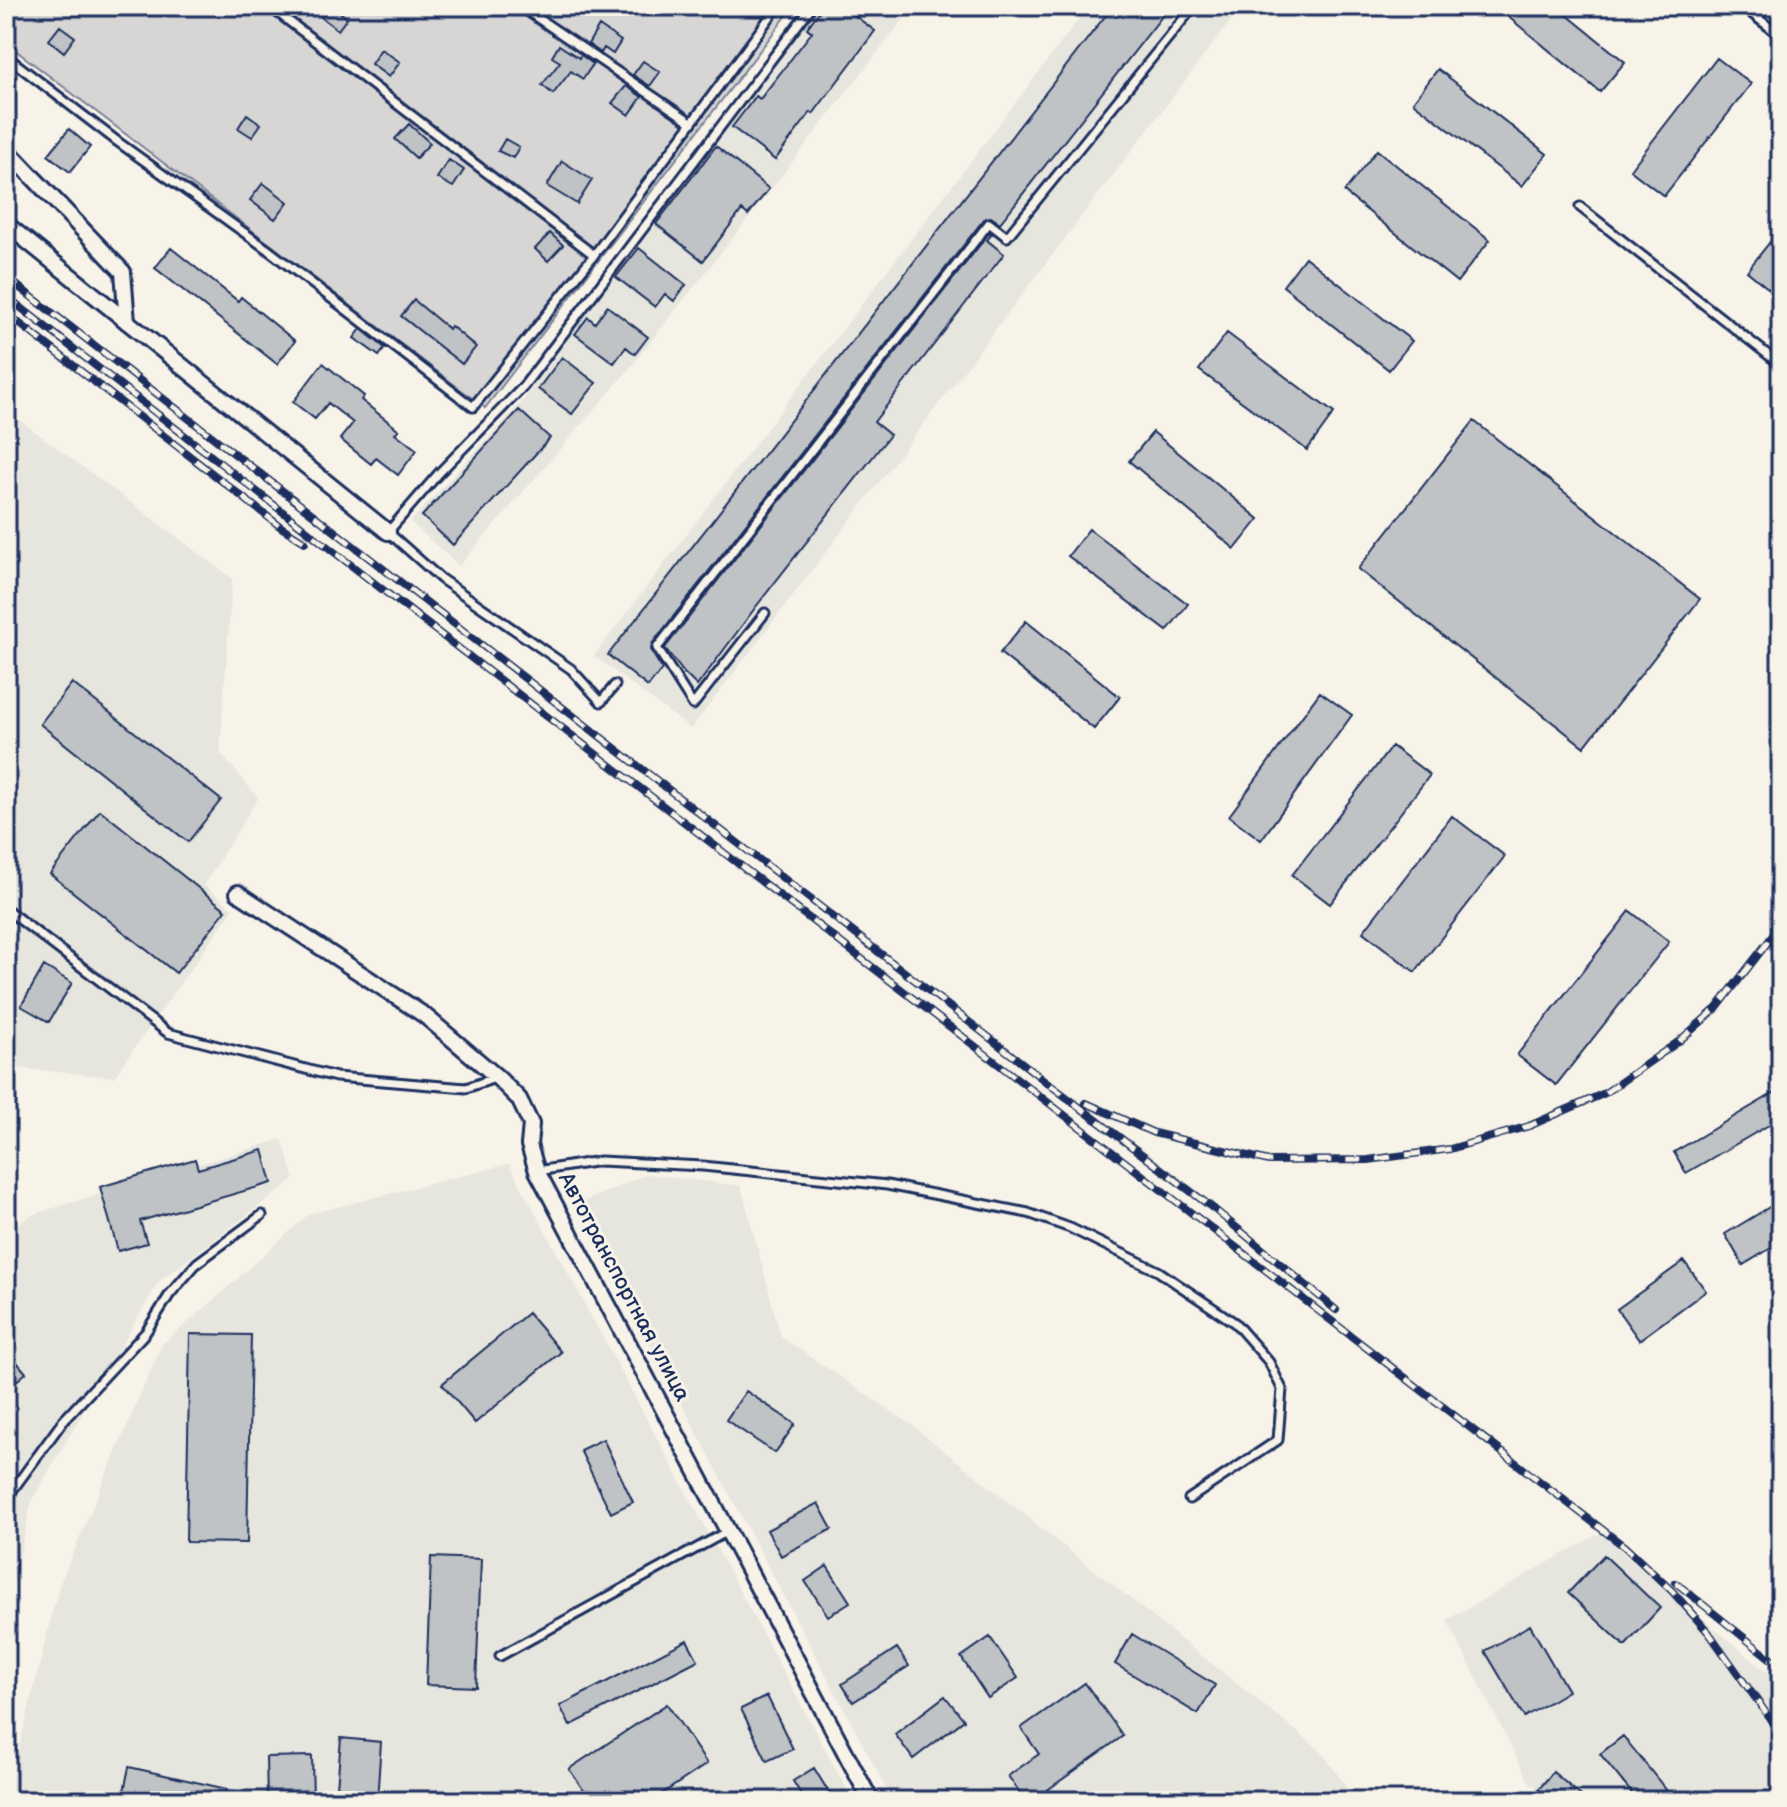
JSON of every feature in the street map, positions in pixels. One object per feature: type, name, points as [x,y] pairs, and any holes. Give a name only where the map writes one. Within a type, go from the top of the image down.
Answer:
[{"type":"street","points":[[6,149],[123,272],[127,322]]},
{"type":"street","points":[[6,224],[388,532]]},
{"type":"street","name":"Автотранспортная улица","points":[[238,893],[424,1015],[519,1099],[531,1124],[529,1145],[537,1171],[871,1801]]},
{"type":"lane","points":[[269,6],[594,255]]},
{"type":"lane","points":[[520,6],[691,122]]},
{"type":"lane","points":[[6,56],[118,142],[267,249],[473,407],[594,255],[778,6]]},
{"type":"lane","points":[[615,685],[601,702],[571,669],[441,579],[388,532],[439,473],[523,387],[812,6]]},
{"type":"lane","points":[[765,613],[693,705],[657,648],[989,223],[1007,237],[1194,6]]},
{"type":"lane","points":[[1742,6],[1781,36]]},
{"type":"lane","points":[[1580,207],[1781,365]]},
{"type":"lane","points":[[6,909],[168,1033],[336,1077],[466,1088],[497,1077]]},
{"type":"lane","points":[[537,1171],[600,1161],[703,1166],[887,1185],[1028,1213],[1070,1228],[1158,1271],[1235,1323],[1269,1362],[1282,1389],[1278,1440],[1189,1499]]},
{"type":"lane","points":[[6,1499],[63,1421],[146,1332],[170,1294],[197,1263],[262,1215]]},
{"type":"lane","points":[[500,1656],[728,1531]]},
{"type":"shaded area","points":[[6,6],[794,6],[485,408],[6,43]]},
{"type":"shaded area","points":[[818,6],[914,6],[620,380],[459,566],[410,522],[523,401]]},
{"type":"shaded area","points":[[1089,6],[1242,6],[691,729],[594,656]]},
{"type":"shaded area","points":[[6,410],[232,578],[220,752],[258,798],[204,885],[233,909],[114,1077],[6,1067]]},
{"type":"shaded area","points":[[282,1139],[295,1179],[159,1281],[32,1500],[6,1616],[6,1231],[34,1214]]},
{"type":"shaded area","points":[[509,1164],[853,1801],[6,1801],[59,1586],[162,1344],[309,1214]]},
{"type":"shaded area","points":[[647,1174],[741,1186],[781,1337],[913,1426],[1320,1750],[1357,1801],[893,1801],[576,1205]]},
{"type":"shaded area","points":[[1600,1533],[1781,1684],[1781,1801],[1553,1801],[1529,1782],[1447,1620]]},
{"type":"building","points":[[329,6],[347,18],[338,30],[321,17]]},
{"type":"building","points":[[823,6],[842,6],[875,31],[775,160],[732,127],[756,96],[760,99],[812,32],[807,28]]},
{"type":"building","points":[[1113,6],[1170,6],[1000,223],[991,217],[984,219],[652,644],[651,651],[662,669],[648,687],[608,655]]},
{"type":"building","points":[[1495,6],[1556,6],[1625,62],[1600,92]]},
{"type":"building","points":[[60,26],[75,37],[64,52],[49,40]]},
{"type":"building","points":[[599,26],[621,41],[613,54],[604,48],[601,53],[588,44]]},
{"type":"building","points":[[559,45],[593,64],[583,79],[571,71],[553,94],[542,85],[560,62],[552,57]]},
{"type":"building","points":[[381,49],[400,62],[389,77],[371,64]]},
{"type":"building","points":[[1717,58],[1751,84],[1664,196],[1630,170]]},
{"type":"building","points":[[643,61],[660,72],[650,86],[633,75]]},
{"type":"building","points":[[1438,69],[1547,154],[1522,186],[1413,102]]},
{"type":"building","points":[[626,86],[642,97],[629,115],[612,103]]},
{"type":"building","points":[[247,114],[261,124],[252,137],[238,128]]},
{"type":"building","points":[[409,124],[430,143],[416,158],[395,139]]},
{"type":"building","points":[[69,129],[90,147],[70,172],[48,155]]},
{"type":"building","points":[[505,139],[519,147],[513,158],[498,151]]},
{"type":"building","points":[[716,146],[769,189],[748,215],[742,210],[703,261],[656,224]]},
{"type":"building","points":[[1377,150],[1490,240],[1457,282],[1344,192]]},
{"type":"building","points":[[449,160],[464,170],[453,187],[437,178]]},
{"type":"building","points":[[562,161],[592,180],[577,204],[547,186]]},
{"type":"building","points":[[263,183],[288,202],[275,219],[250,200]]},
{"type":"building","points":[[1781,228],[1781,299],[1747,271]]},
{"type":"building","points":[[990,232],[992,234],[987,240],[1004,254],[874,422],[890,435],[697,686],[665,648]]},
{"type":"building","points":[[550,233],[563,245],[548,261],[535,249]]},
{"type":"building","points":[[171,248],[238,301],[241,297],[295,341],[277,364],[155,268]]},
{"type":"building","points":[[639,248],[686,285],[674,301],[665,294],[655,307],[616,277]]},
{"type":"building","points":[[1305,257],[1412,341],[1389,370],[1283,286]]},
{"type":"building","points":[[414,300],[476,347],[462,364],[401,316]]},
{"type":"building","points":[[607,306],[648,337],[635,354],[626,347],[614,363],[575,334],[588,317],[595,323]]},
{"type":"building","points":[[361,329],[385,348],[379,356],[354,338]]},
{"type":"building","points":[[1227,333],[1334,413],[1307,450],[1199,370]]},
{"type":"building","points":[[562,357],[596,383],[572,414],[538,389]]},
{"type":"building","points":[[323,363],[364,396],[361,400],[399,430],[395,433],[417,450],[398,475],[376,458],[371,464],[340,439],[353,423],[328,403],[315,419],[293,402]]},
{"type":"building","points":[[519,410],[550,438],[453,545],[422,516]]},
{"type":"building","points":[[1474,421],[1700,599],[1584,747],[1358,569]]},
{"type":"building","points":[[1153,432],[1259,519],[1235,549],[1129,461]]},
{"type":"building","points":[[1089,529],[1188,604],[1167,631],[1068,556]]},
{"type":"building","points":[[1026,621],[1120,697],[1094,729],[1000,653]]},
{"type":"building","points":[[72,683],[221,800],[188,842],[40,724]]},
{"type":"building","points":[[1320,692],[1352,715],[1261,840],[1229,816]]},
{"type":"building","points":[[1392,746],[1430,775],[1330,904],[1292,875]]},
{"type":"building","points":[[100,810],[226,910],[176,973],[50,874]]},
{"type":"building","points":[[1452,816],[1505,856],[1415,972],[1363,932]]},
{"type":"building","points":[[1630,911],[1669,942],[1556,1085],[1517,1055]]},
{"type":"building","points":[[44,966],[72,983],[49,1022],[21,1006]]},
{"type":"building","points":[[1781,1089],[1781,1118],[1686,1173],[1674,1152]]},
{"type":"building","points":[[263,1150],[272,1183],[140,1221],[147,1243],[118,1251],[100,1187],[195,1159],[198,1169]]},
{"type":"building","points":[[1781,1200],[1781,1242],[1743,1265],[1725,1234]]},
{"type":"building","points":[[1684,1261],[1706,1291],[1639,1340],[1617,1309]]},
{"type":"building","points":[[528,1313],[561,1352],[475,1423],[442,1384]]},
{"type":"building","points":[[190,1334],[251,1335],[247,1543],[186,1542]]},
{"type":"building","points":[[6,1349],[26,1373],[6,1390]]},
{"type":"building","points":[[746,1391],[795,1424],[775,1453],[726,1420]]},
{"type":"building","points":[[603,1439],[633,1502],[611,1513],[580,1450]]},
{"type":"building","points":[[818,1503],[832,1529],[781,1556],[767,1530]]},
{"type":"building","points":[[1604,1555],[1660,1608],[1625,1646],[1568,1593]]},
{"type":"building","points":[[431,1557],[481,1559],[476,1687],[426,1685]]},
{"type":"building","points":[[827,1566],[850,1602],[828,1616],[805,1581]]},
{"type":"building","points":[[1530,1625],[1568,1691],[1524,1717],[1485,1651]]},
{"type":"building","points":[[1132,1634],[1215,1685],[1198,1714],[1115,1664]]},
{"type":"building","points":[[990,1637],[1018,1678],[988,1698],[961,1657]]},
{"type":"building","points":[[687,1640],[698,1660],[570,1726],[560,1706]]},
{"type":"building","points":[[897,1648],[909,1666],[853,1702],[842,1684]]},
{"type":"building","points":[[1085,1683],[1123,1736],[1032,1801],[1026,1801],[1008,1776],[1039,1754],[1021,1728]]},
{"type":"building","points":[[767,1696],[793,1749],[767,1761],[741,1709]]},
{"type":"building","points":[[945,1696],[964,1720],[913,1759],[895,1734]]},
{"type":"building","points":[[667,1704],[707,1764],[651,1801],[591,1801],[569,1769]]},
{"type":"building","points":[[1623,1736],[1675,1801],[1638,1801],[1600,1754]]},
{"type":"building","points":[[341,1738],[381,1742],[377,1801],[336,1801]]},
{"type":"building","points":[[312,1756],[313,1801],[267,1801],[266,1757]]},
{"type":"building","points":[[129,1767],[227,1789],[225,1801],[122,1801]]},
{"type":"building","points":[[814,1768],[834,1801],[805,1801],[793,1781]]},
{"type":"building","points":[[1553,1772],[1587,1801],[1551,1801],[1538,1790]]},
{"type":"railway","points":[[6,277],[1214,1209],[1336,1310]]},
{"type":"railway","points":[[6,296],[1625,1547],[1672,1591],[1709,1633],[1781,1734]]},
{"type":"railway","points":[[6,313],[281,527],[305,542]]},
{"type":"railway","points":[[1086,1103],[1154,1133],[1269,1161],[1368,1160],[1450,1149],[1529,1126],[1605,1093],[1678,1042],[1717,1008],[1781,925]]},
{"type":"railway","points":[[1676,1583],[1781,1667]]}]
